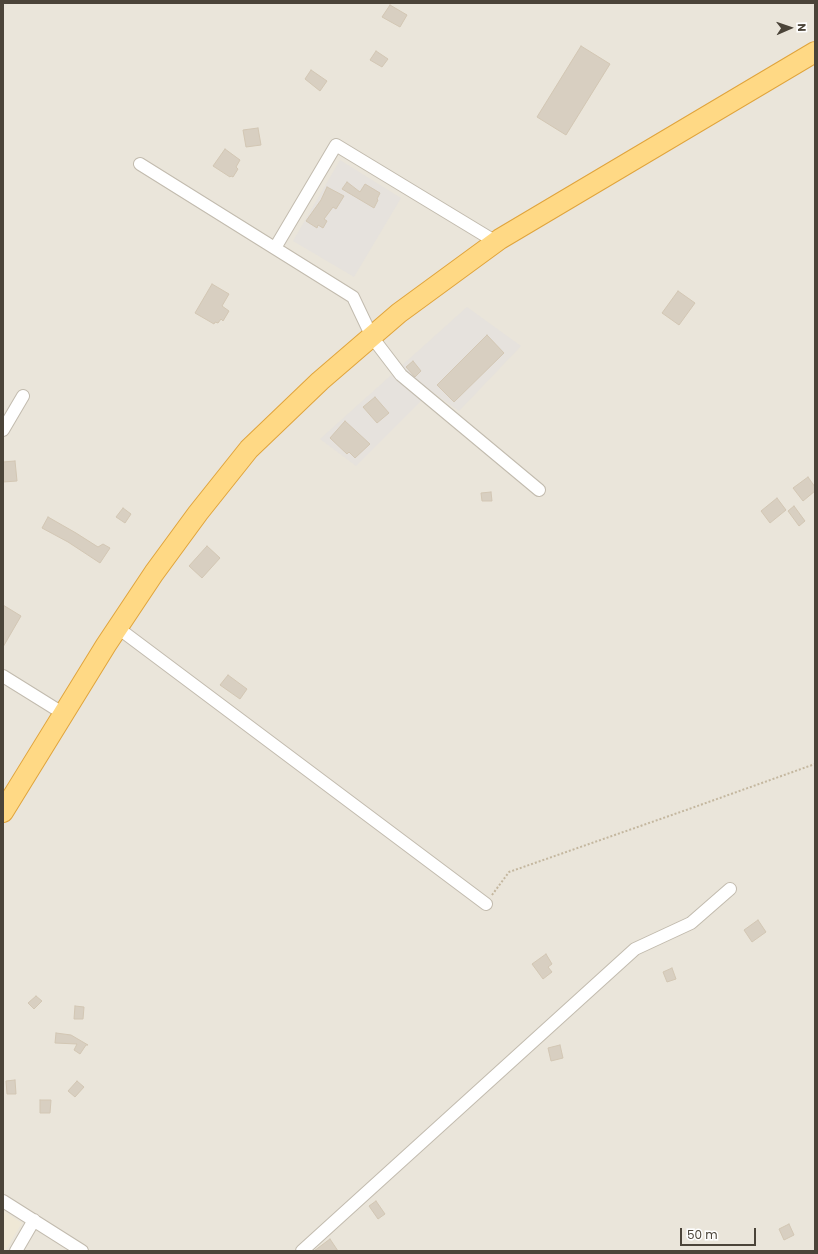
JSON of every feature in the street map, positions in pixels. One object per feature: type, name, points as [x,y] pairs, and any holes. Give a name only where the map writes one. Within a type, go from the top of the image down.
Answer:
[{"type":"highway","points":[[3,812],[118,628],[154,573],[198,513],[249,449],[320,381],[399,313],[496,242],[815,52]]},
{"type":"street","points":[[275,248],[336,145],[496,242]]},
{"type":"street","points":[[140,164],[354,297],[372,337],[401,375],[539,490]]},
{"type":"street","points":[[3,430],[23,396]]},
{"type":"street","points":[[118,628],[486,904]]},
{"type":"street","points":[[3,676],[64,714]]},
{"type":"street","points":[[302,1251],[635,950],[691,922],[730,889]]},
{"type":"street","points":[[3,1201],[82,1251]]},
{"type":"street","points":[[16,1251],[34,1220]]},
{"type":"path","points":[[486,904],[509,872],[815,764]]},
{"type":"shaded area","points":[[3,3],[815,3],[815,1251],[3,1251]]},
{"type":"shaded area","points":[[340,160],[401,198],[354,277],[293,241]]},
{"type":"shaded area","points":[[467,307],[521,346],[459,411],[431,391],[356,466],[320,439]]},
{"type":"shaded area","points":[[3,1211],[22,1223],[5,1251],[3,1251]]},
{"type":"building","points":[[390,5],[407,15],[400,27],[382,17]]},
{"type":"building","points":[[581,46],[610,64],[566,135],[537,117]]},
{"type":"building","points":[[376,51],[388,59],[382,67],[370,60]]},
{"type":"building","points":[[311,70],[327,81],[320,91],[305,79]]},
{"type":"building","points":[[258,128],[261,145],[246,147],[243,130]]},
{"type":"building","points":[[225,149],[240,160],[236,167],[238,169],[233,177],[230,177],[213,166]]},
{"type":"building","points":[[347,182],[360,192],[365,184],[380,193],[374,208],[342,189]]},
{"type":"building","points":[[327,187],[344,196],[336,209],[333,207],[324,219],[327,221],[323,228],[318,225],[317,228],[306,221],[321,200]]},
{"type":"building","points":[[212,284],[229,294],[222,306],[229,311],[223,321],[221,319],[218,323],[215,322],[214,324],[195,313]]},
{"type":"building","points":[[678,291],[695,303],[679,325],[662,313]]},
{"type":"building","points":[[487,335],[504,353],[454,402],[437,385]]},
{"type":"building","points":[[413,361],[421,371],[415,377],[406,367]]},
{"type":"building","points":[[375,397],[389,413],[377,423],[363,407]]},
{"type":"building","points":[[345,421],[370,444],[355,458],[349,452],[347,454],[330,438]]},
{"type":"building","points":[[15,461],[17,481],[3,482],[3,462]]},
{"type":"building","points":[[808,477],[815,487],[815,491],[803,501],[793,488]]},
{"type":"building","points":[[491,492],[492,501],[482,501],[481,493]]},
{"type":"building","points":[[777,498],[786,510],[770,523],[761,511]]},
{"type":"building","points":[[794,506],[805,521],[799,526],[788,511]]},
{"type":"building","points":[[123,508],[131,514],[125,523],[116,517]]},
{"type":"building","points":[[48,517],[98,547],[103,544],[110,548],[100,563],[68,542],[42,528]]},
{"type":"building","points":[[207,546],[220,558],[202,578],[189,566]]},
{"type":"building","points":[[3,605],[21,616],[3,647]]},
{"type":"building","points":[[228,675],[247,689],[240,699],[220,685]]},
{"type":"building","points":[[758,920],[766,932],[752,942],[744,930]]},
{"type":"building","points":[[546,954],[552,964],[548,967],[552,972],[543,979],[532,964]]},
{"type":"building","points":[[672,968],[676,979],[667,982],[663,972]]},
{"type":"building","points":[[36,996],[42,1001],[34,1009],[28,1003]]},
{"type":"building","points":[[75,1006],[84,1007],[83,1019],[74,1019]]},
{"type":"building","points":[[56,1033],[71,1035],[88,1045],[86,1045],[80,1054],[74,1050],[77,1044],[55,1043]]},
{"type":"building","points":[[560,1045],[563,1058],[551,1061],[548,1048]]},
{"type":"building","points":[[15,1080],[16,1094],[7,1094],[6,1081]]},
{"type":"building","points":[[77,1081],[84,1087],[75,1097],[68,1091]]},
{"type":"building","points":[[40,1100],[51,1100],[50,1113],[40,1113]]},
{"type":"building","points":[[376,1201],[385,1214],[378,1219],[369,1206]]},
{"type":"building","points":[[789,1224],[794,1235],[784,1240],[779,1229]]},
{"type":"building","points":[[330,1239],[338,1251],[314,1251]]}]
